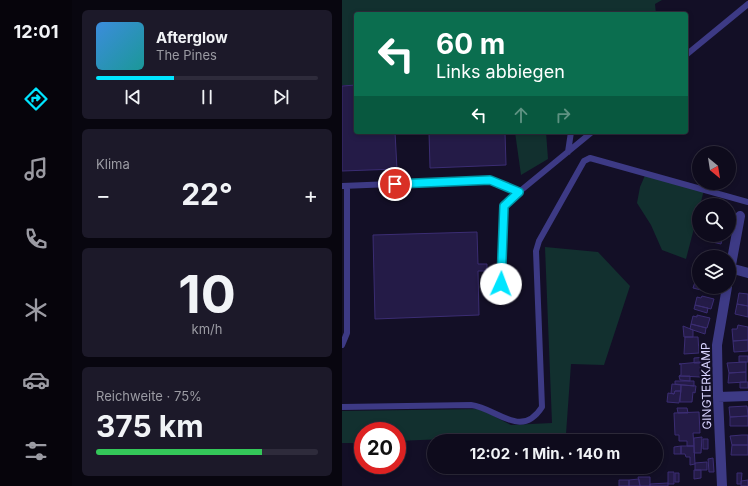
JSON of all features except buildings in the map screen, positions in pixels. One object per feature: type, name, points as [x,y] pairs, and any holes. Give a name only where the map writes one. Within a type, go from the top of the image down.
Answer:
[{"type":"street","points":[[734,250],[740,216]]},
{"type":"street","points":[[736,272],[748,273]]},
{"type":"street","name":"GINGTERKAMP","points":[[722,486],[717,344],[726,294]]},
{"type":"street","points":[[718,397],[748,396]]},
{"type":"lane","points":[[688,53],[748,4]]},
{"type":"lane","points":[[568,152],[571,134]]},
{"type":"lane","points":[[501,284],[504,206],[590,134]]},
{"type":"lane","points":[[342,406],[470,405],[480,406],[508,420],[525,421],[536,416],[542,407],[536,251],[539,241],[584,161],[590,158],[748,202]]},
{"type":"lane","points":[[342,345],[347,333],[344,186],[490,180],[519,192]]},
{"type":"green space","points":[[342,0],[662,0],[655,4],[656,12],[354,12],[354,85],[342,85]]},
{"type":"green space","points":[[515,134],[546,134],[548,159],[521,175]]},
{"type":"green space","points":[[646,173],[692,186],[692,190],[704,190],[702,198],[692,198],[692,236],[686,259],[662,250],[651,225],[637,203],[640,187]]},
{"type":"green space","points":[[545,247],[598,252],[630,286],[604,365],[571,364],[566,434],[427,434],[427,440],[406,441],[406,422],[354,422],[354,443],[342,443],[342,411],[480,409],[511,425],[552,423]]},
{"type":"route","points":[[395,184],[490,180],[519,192],[504,206],[501,284]]}]
